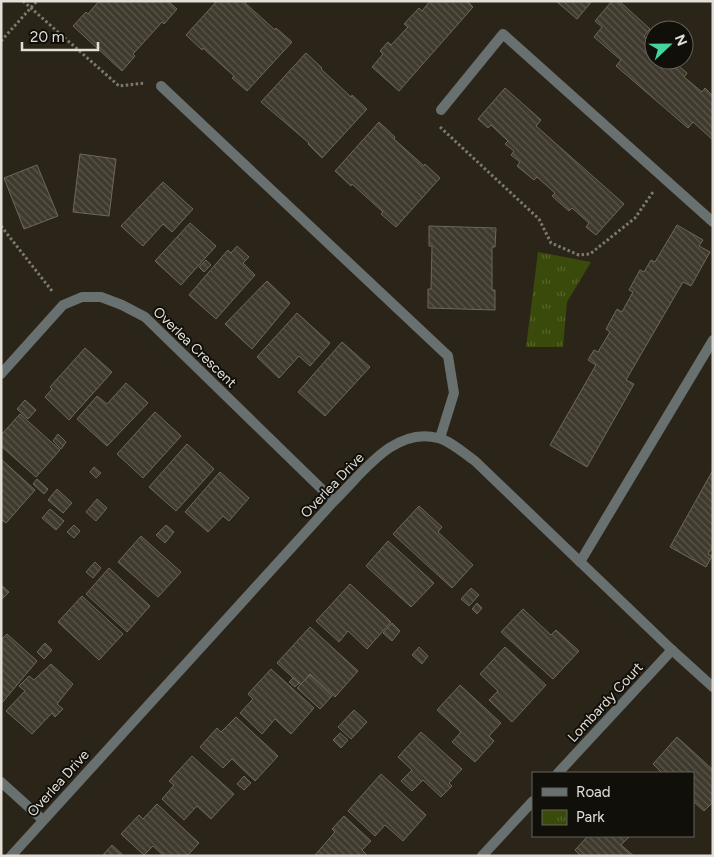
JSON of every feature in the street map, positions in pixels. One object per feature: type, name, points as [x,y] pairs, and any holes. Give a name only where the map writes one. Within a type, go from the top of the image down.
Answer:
[{"type":"street","points":[[441,110],[503,34],[713,222]]},
{"type":"street","points":[[161,86],[448,356],[454,393],[440,438]]},
{"type":"street","name":"Overlea Crescent","points":[[1,374],[63,305],[82,297],[101,297],[122,305],[145,317],[334,502]]},
{"type":"street","points":[[580,562],[713,340]]},
{"type":"street","name":"Overlea Drive","points":[[11,856],[334,502],[386,449],[414,436],[440,438],[475,461],[713,687]]},
{"type":"street","name":"Lombardy Court","points":[[559,772],[672,650]]},
{"type":"street","points":[[1,782],[43,820]]},
{"type":"street","points":[[482,856],[532,802]]},
{"type":"path","points":[[23,1],[119,86],[149,83],[161,86]]},
{"type":"path","points":[[1,40],[37,1]]},
{"type":"path","points":[[441,110],[436,124],[539,218],[551,243],[579,255],[590,254],[635,218],[663,178]]},
{"type":"path","points":[[1,226],[63,305]]},
{"type":"green space","points":[[538,252],[591,262],[567,302],[563,347],[526,347]]},
{"type":"building","points":[[99,1],[168,1],[177,9],[164,24],[162,22],[133,54],[135,56],[122,71],[73,26],[86,12],[88,14]]},
{"type":"building","points":[[217,1],[247,1],[245,3],[275,30],[276,28],[292,42],[247,91],[232,78],[234,76],[186,35]]},
{"type":"building","points":[[430,1],[467,1],[473,7],[399,91],[372,67],[383,54],[380,51],[388,42],[391,45],[408,27],[404,24],[419,8],[422,11]]},
{"type":"building","points":[[556,1],[592,1],[577,19]]},
{"type":"building","points":[[612,1],[619,1],[644,24],[644,70],[684,70],[687,73],[684,77],[702,92],[705,88],[713,96],[713,140],[693,122],[688,128],[616,66],[621,60],[594,37],[602,27],[595,21]]},
{"type":"building","points":[[306,53],[351,97],[352,95],[367,109],[322,158],[309,143],[261,102]]},
{"type":"building","points":[[505,88],[541,120],[536,126],[624,204],[596,235],[586,227],[589,223],[572,208],[569,211],[552,196],[555,193],[537,177],[534,180],[517,166],[520,162],[511,155],[514,151],[505,144],[508,141],[491,125],[488,128],[478,119]]},
{"type":"building","points":[[379,122],[395,137],[394,139],[440,178],[396,227],[381,214],[383,212],[335,171]]},
{"type":"building","points":[[80,154],[116,159],[109,216],[73,212]]},
{"type":"building","points":[[37,165],[58,216],[24,229],[4,178]]},
{"type":"building","points":[[163,182],[193,209],[172,232],[163,224],[143,246],[121,226]]},
{"type":"building","points":[[190,223],[216,246],[181,285],[155,261]]},
{"type":"building","points":[[677,225],[703,240],[699,246],[710,252],[691,286],[683,282],[626,380],[634,384],[587,467],[550,445],[596,365],[588,360],[594,350],[598,352],[610,332],[606,329],[617,309],[622,312],[633,292],[629,290],[640,270],[644,272],[651,260],[655,262]]},
{"type":"building","points":[[429,226],[496,228],[495,247],[492,247],[492,290],[495,290],[495,310],[428,308],[428,289],[431,289],[432,246],[429,246]]},
{"type":"building","points":[[237,246],[249,257],[243,263],[255,275],[216,319],[189,295],[228,250],[231,253]]},
{"type":"building","points":[[206,260],[211,265],[204,272],[199,267]]},
{"type":"building","points":[[267,281],[290,303],[252,349],[225,324]]},
{"type":"building","points":[[297,313],[330,343],[310,366],[299,356],[279,378],[257,357]]},
{"type":"building","points":[[342,342],[370,367],[325,416],[298,392]]},
{"type":"building","points":[[85,348],[112,372],[69,420],[45,397],[52,389],[50,387]]},
{"type":"building","points":[[126,383],[148,403],[107,446],[77,419],[97,396],[107,404]]},
{"type":"building","points":[[25,400],[36,410],[28,419],[17,409]]},
{"type":"building","points":[[155,412],[181,436],[143,478],[117,454]]},
{"type":"building","points":[[20,414],[60,450],[36,477],[1,446],[1,435]]},
{"type":"building","points":[[58,434],[66,442],[61,449],[53,441]]},
{"type":"building","points":[[187,444],[214,469],[176,511],[149,487]]},
{"type":"building","points":[[1,459],[35,490],[6,523],[1,519]]},
{"type":"building","points":[[94,467],[101,473],[96,478],[90,472]]},
{"type":"building","points":[[713,470],[713,546],[708,554],[712,556],[706,567],[670,547]]},
{"type":"building","points":[[220,472],[249,498],[229,521],[223,516],[208,532],[185,512]]},
{"type":"building","points":[[37,479],[48,489],[44,494],[33,484]]},
{"type":"building","points":[[57,489],[72,503],[63,513],[48,500]]},
{"type":"building","points":[[97,499],[107,508],[96,521],[86,512]]},
{"type":"building","points":[[419,506],[442,527],[438,532],[473,565],[452,588],[393,534]]},
{"type":"building","points":[[50,509],[64,521],[56,530],[42,518]]},
{"type":"building","points":[[74,525],[80,531],[74,538],[67,532]]},
{"type":"building","points":[[166,525],[174,532],[165,543],[156,535]]},
{"type":"building","points":[[141,536],[181,572],[158,597],[118,562]]},
{"type":"building","points":[[388,541],[434,583],[411,607],[366,566]]},
{"type":"building","points":[[95,562],[101,568],[93,578],[86,572]]},
{"type":"building","points":[[109,568],[150,606],[127,632],[86,594]]},
{"type":"building","points":[[350,584],[391,622],[367,649],[348,631],[339,642],[316,621]]},
{"type":"building","points":[[1,585],[9,592],[1,600]]},
{"type":"building","points":[[471,588],[479,595],[469,606],[461,599]]},
{"type":"building","points":[[82,596],[123,634],[99,660],[58,622]]},
{"type":"building","points":[[477,603],[482,608],[477,614],[472,609]]},
{"type":"building","points":[[523,609],[551,635],[556,630],[579,651],[553,679],[501,632]]},
{"type":"building","points":[[392,623],[400,631],[392,641],[383,633]]},
{"type":"building","points":[[310,627],[358,671],[335,697],[310,674],[301,685],[277,663]]},
{"type":"building","points":[[7,634],[37,661],[1,704],[1,640]]},
{"type":"building","points":[[45,643],[52,650],[44,659],[37,652]]},
{"type":"building","points":[[419,647],[428,656],[422,664],[412,655]]},
{"type":"building","points":[[505,647],[546,685],[512,722],[489,700],[498,691],[480,674]]},
{"type":"building","points":[[51,664],[73,684],[57,704],[63,709],[55,717],[52,713],[32,734],[6,711],[25,691],[19,686],[29,676],[34,680]]},
{"type":"building","points":[[271,669],[314,708],[291,734],[275,719],[262,734],[240,713],[253,699],[248,694]]},
{"type":"building","points":[[310,675],[332,696],[320,709],[297,688]]},
{"type":"building","points":[[293,678],[299,683],[295,687],[289,682]]},
{"type":"building","points":[[460,685],[501,723],[489,736],[494,741],[475,762],[452,742],[461,732],[437,710]]},
{"type":"building","points":[[354,710],[367,722],[351,739],[338,727]]},
{"type":"building","points":[[236,717],[278,756],[255,781],[232,759],[223,768],[200,747],[217,728],[221,732]]},
{"type":"building","points":[[421,732],[462,769],[449,783],[452,786],[441,797],[423,780],[412,791],[401,781],[412,770],[398,757]]},
{"type":"building","points":[[340,733],[348,740],[341,748],[333,740]]},
{"type":"building","points":[[677,737],[713,770],[713,802],[704,811],[694,802],[694,772],[661,772],[653,764]]},
{"type":"building","points":[[192,756],[234,794],[211,819],[197,806],[184,820],[162,799],[174,785],[169,781]]},
{"type":"building","points":[[381,774],[426,815],[403,841],[385,825],[375,836],[348,811]]},
{"type":"building","points":[[244,776],[251,783],[244,790],[237,784]]},
{"type":"building","points":[[157,804],[199,843],[187,856],[164,856],[153,846],[144,855],[121,834],[139,815],[143,819]]},
{"type":"building","points":[[344,816],[371,841],[362,850],[368,856],[316,856],[335,832],[332,829]]},
{"type":"building","points":[[587,837],[629,837],[621,845],[634,856],[581,856],[575,850]]},
{"type":"building","points":[[112,845],[124,856],[102,856]]}]
